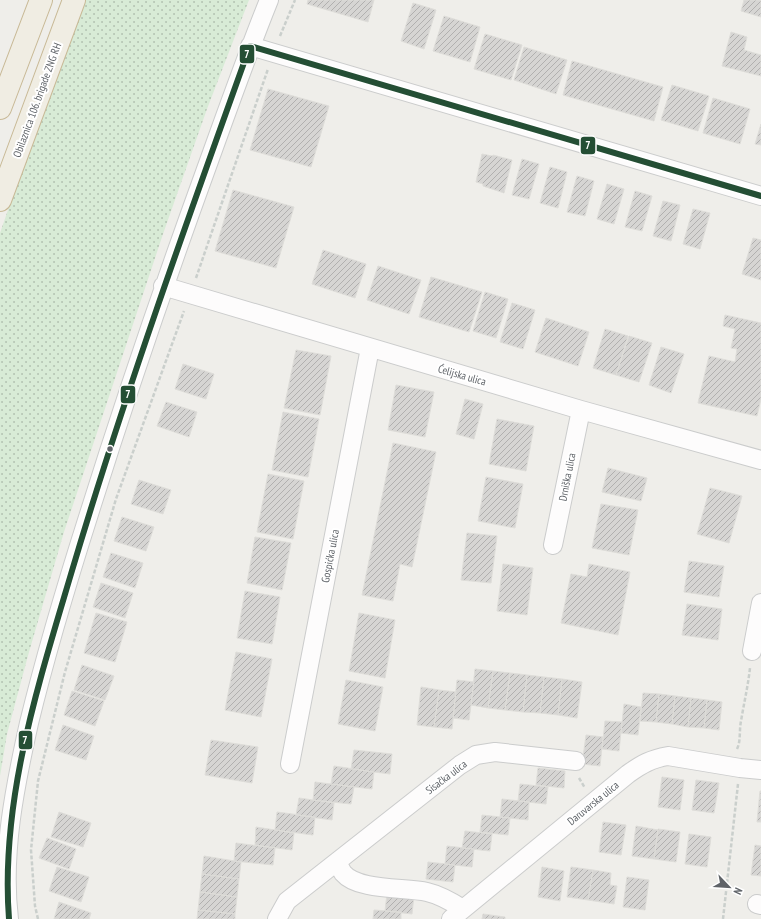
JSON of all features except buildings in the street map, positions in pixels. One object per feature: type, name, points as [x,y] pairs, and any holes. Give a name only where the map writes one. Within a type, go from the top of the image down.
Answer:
[{"type":"highway","points":[[0,108],[41,0]]},
{"type":"highway","name":"Obilaznica 106. brigade ZNG RH","points":[[0,200],[74,0]]},
{"type":"street","points":[[9,919],[7,878],[12,815],[21,761],[38,685],[116,427],[163,286],[250,46],[269,0]]},
{"type":"street","points":[[250,46],[761,196]]},
{"type":"street","name":"Ćelijska ulica","points":[[163,286],[581,410],[761,460]]},
{"type":"street","name":"Gospićka ulica","points":[[290,764],[370,348]]},
{"type":"street","name":"Drniška ulica","points":[[553,545],[581,410]]},
{"type":"street","points":[[752,651],[761,603]]},
{"type":"street","name":"Sisačka ulica","points":[[277,919],[287,901],[460,765],[476,755],[495,752],[576,761]]},
{"type":"street","name":"Daruvarska ulica","points":[[457,914],[628,774],[645,762],[668,756],[737,762],[761,770]]},
{"type":"street","points":[[337,862],[344,874],[357,881],[372,886],[427,892],[443,898],[457,914]]},
{"type":"path","points":[[38,919],[35,906],[32,850],[38,781],[65,672],[116,499],[190,295],[273,54],[295,0]]},
{"type":"path","points":[[723,919],[741,723],[748,686],[752,651]]},
{"type":"green space","points":[[84,0],[249,0],[207,109],[163,234],[64,532],[7,734],[0,776],[0,233],[51,86]]},
{"type":"transit line","name":"7","points":[[9,919],[8,875],[10,831],[16,788],[24,744],[46,658],[112,441],[250,46],[761,196]]}]
